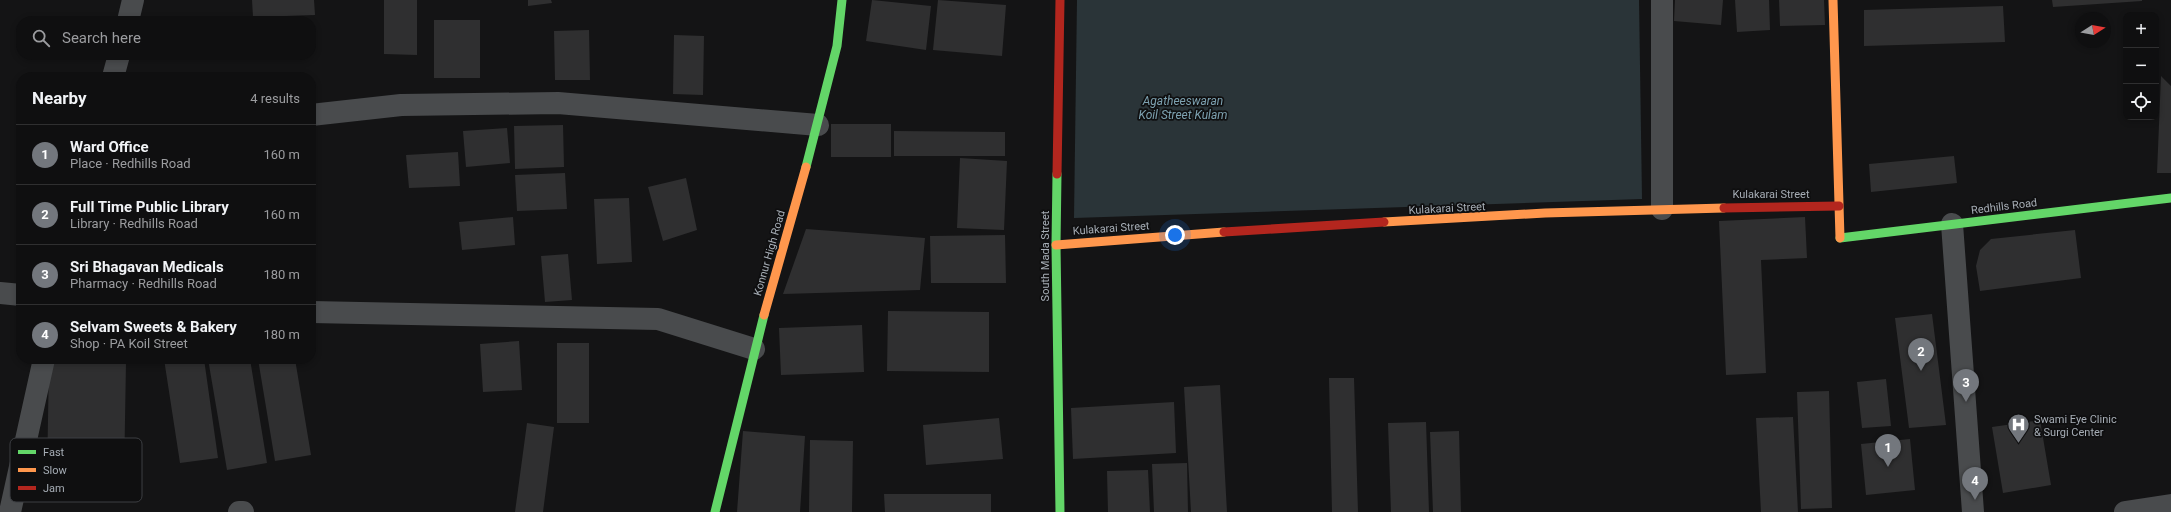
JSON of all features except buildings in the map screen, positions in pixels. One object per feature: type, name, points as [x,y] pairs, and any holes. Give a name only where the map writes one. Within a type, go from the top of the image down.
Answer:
[{"type":"street","points":[[129,16],[133,0]]},
{"type":"street","name":"Konnur High Road","points":[[715,512],[754,349],[818,125],[837,46],[842,0]]},
{"type":"street","name":"South Mada Street","points":[[1060,0],[1056,245],[1057,411],[1060,512]]},
{"type":"street","points":[[1662,0],[1662,209]]},
{"type":"street","points":[[1833,0],[1839,206]]},
{"type":"street","points":[[114,72],[118,60]]},
{"type":"street","points":[[316,114],[401,105],[558,103],[818,125]]},
{"type":"street","name":"Redhills Road","points":[[1839,206],[1840,238],[2171,198]]},
{"type":"street","name":"Kulakarai Street","points":[[1056,245],[1258,229],[1662,209],[1839,206]]},
{"type":"street","points":[[1952,224],[1973,512]]},
{"type":"street","points":[[0,293],[16,295]]},
{"type":"street","points":[[316,312],[658,319],[754,349]]},
{"type":"street","points":[[26,438],[43,364]]},
{"type":"street","points":[[10,512],[12,502]]},
{"type":"street","points":[[2125,512],[2171,505]]},
{"type":"water","name":"Agatheeswaran Koil Street Kulam","points":[[1077,0],[1639,0],[1642,199],[1074,218]]},
{"type":"traffic: fast","points":[[806,167],[837,46],[842,0]]},
{"type":"traffic: fast","points":[[1057,174],[1056,245],[1060,512]]},
{"type":"traffic: fast","points":[[1840,238],[2171,198]]},
{"type":"traffic: fast","points":[[715,512],[764,315]]},
{"type":"traffic: slow","points":[[1833,0],[1840,238]]},
{"type":"traffic: slow","points":[[764,315],[806,167]]},
{"type":"traffic: slow","points":[[1384,222],[1545,213],[1724,208]]},
{"type":"traffic: slow","points":[[1056,245],[1224,232]]},
{"type":"traffic: jam","points":[[1057,174],[1060,0]]},
{"type":"traffic: jam","points":[[1724,208],[1839,206]]},
{"type":"traffic: jam","points":[[1224,232],[1384,222]]},
{"type":"place","name":"Full Time Public Library","points":[[1921,371]]},
{"type":"place","name":"Sri Bhagavan Medicals","points":[[1966,402]]},
{"type":"place","name":"Swami Eye Clinic & Surgi Center","points":[[2018,444]]},
{"type":"place","name":"Ward Office","points":[[1888,467]]},
{"type":"place","name":"Selvam Sweets & Bakery","points":[[1975,500]]}]
